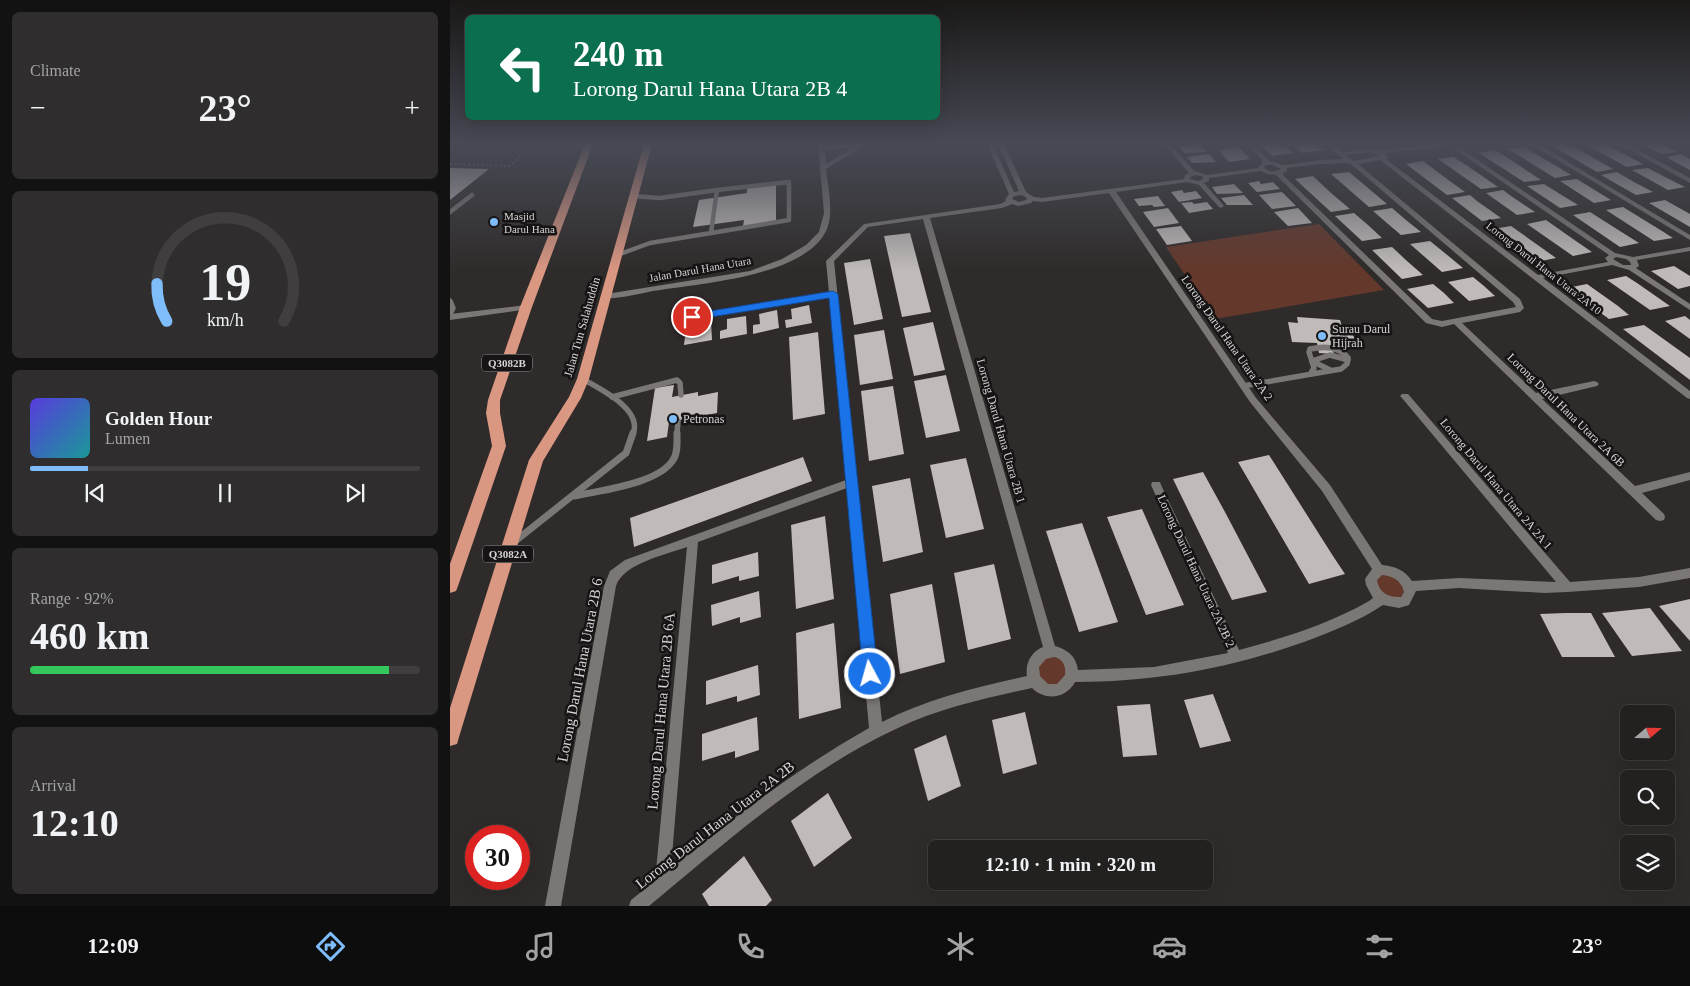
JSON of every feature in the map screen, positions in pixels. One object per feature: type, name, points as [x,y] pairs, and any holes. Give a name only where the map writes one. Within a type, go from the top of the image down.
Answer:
[{"type":"highway","name":"Q3082B","points":[[450,586],[499,446],[493,413],[494,400],[526,307],[573,186]]},
{"type":"highway","name":"Jalan Tun Salahuddin","points":[[450,737],[512,543],[536,460],[575,398],[583,379],[637,186]]},
{"type":"street","name":"Jalan Darul Hana Utara","points":[[606,296],[751,273],[785,262],[808,246],[822,232],[827,213],[825,186]]},
{"type":"street","points":[[1006,186],[1011,198],[1022,204],[1031,199],[1042,200],[1139,186]]},
{"type":"street","points":[[1020,186],[1023,193]]},
{"type":"street","points":[[1204,186],[1221,206]]},
{"type":"street","points":[[1290,186],[1423,317],[1436,323],[1456,322],[1520,308],[1520,304],[1379,186]]},
{"type":"street","name":"Lorong Darul Hana Utara 2A 10","points":[[1420,186],[1690,396]]},
{"type":"street","points":[[1508,186],[1613,259]]},
{"type":"street","points":[[1604,186],[1690,238]]},
{"type":"street","name":"Lorong Darul Hana Utara 2A 2","points":[[1111,190],[1253,400],[1326,488],[1379,571]]},
{"type":"street","points":[[876,731],[830,261],[866,225],[1002,206],[1011,198],[1023,193],[1029,195],[1031,199]]},
{"type":"street","name":"Lorong Darul Hana Utara 2B 1","points":[[926,217],[1050,652]]},
{"type":"street","points":[[1631,263],[1690,249]]},
{"type":"street","points":[[1537,277],[1624,256],[1690,308]]},
{"type":"street","points":[[692,317],[833,294]]},
{"type":"street","points":[[450,315],[526,307]]},
{"type":"street","name":"Lorong Darul Hana Utara 2A 6B","points":[[1456,322],[1660,517]]},
{"type":"street","points":[[1535,397],[1594,384]]},
{"type":"street","name":"Lorong Darul Hana Utara 2A 2A 1","points":[[1405,396],[1567,588]]},
{"type":"street","points":[[1633,491],[1690,476]]},
{"type":"street","name":"Lorong Darul Hana Utara 2B 6","points":[[553,906],[610,586],[614,575],[630,563],[852,482]]},
{"type":"street","name":"Lorong Darul Hana Utara 2A 2B 2","points":[[1156,485],[1236,657]]},
{"type":"street","name":"Lorong Darul Hana Utara 2B 6A","points":[[662,886],[693,540]]},
{"type":"street","points":[[1379,571],[1394,572],[1401,576],[1409,586],[1409,597],[1405,601],[1394,603],[1382,599],[1376,594],[1371,584],[1373,575],[1379,571]]},
{"type":"street","points":[[1409,586],[1459,583],[1567,588],[1640,582],[1690,573]]},
{"type":"street","points":[[1071,676],[1115,676],[1166,672],[1236,657],[1291,641],[1335,624],[1367,610],[1382,599]]},
{"type":"street","points":[[1050,652],[1057,652],[1068,659],[1071,664],[1071,676],[1064,687],[1051,691],[1038,686],[1034,681],[1032,668],[1034,661],[1045,653],[1050,652]]},
{"type":"street","name":"Lorong Darul Hana Utara 2A 2B","points":[[637,906],[794,782],[876,731],[987,690],[1034,681]]},
{"type":"lane","points":[[634,196],[660,198],[750,186]]},
{"type":"lane","points":[[618,255],[650,243],[780,224],[789,220],[789,186]]},
{"type":"lane","points":[[711,233],[717,190]]},
{"type":"lane","points":[[450,212],[472,195]]},
{"type":"lane","points":[[450,301],[453,308],[450,315]]},
{"type":"lane","points":[[1244,386],[1341,369],[1347,364],[1348,360],[1345,352],[1338,348],[1315,347],[1310,349],[1309,352],[1314,368],[1311,373]]},
{"type":"lane","points":[[1312,360],[1323,355],[1339,356],[1348,360]]},
{"type":"lane","points":[[1312,360],[1330,370]]},
{"type":"lane","points":[[512,543],[574,496],[626,453],[635,429],[631,412],[612,397],[583,379]]},
{"type":"lane","points":[[612,397],[677,380],[680,383],[681,395]]},
{"type":"lane","points":[[574,496],[653,476],[667,468],[674,458],[678,420]]},
{"type":"shaded area","points":[[1319,224],[1384,290],[1215,319],[1166,247]]},
{"type":"shaded area","points":[[1385,574],[1399,580],[1404,591],[1401,596],[1396,598],[1384,595],[1376,585],[1378,577]]},
{"type":"shaded area","points":[[1052,657],[1062,661],[1066,671],[1062,681],[1052,685],[1042,681],[1038,671],[1042,661]]},
{"type":"building","points":[[450,186],[467,186],[450,200]]},
{"type":"building","points":[[747,186],[776,186],[776,222],[743,226],[744,220],[693,227],[699,200],[747,193]]},
{"type":"building","points":[[1236,186],[1243,193],[1217,194],[1212,187]]},
{"type":"building","points":[[1251,186],[1277,186],[1280,189],[1257,192]]},
{"type":"building","points":[[1303,186],[1324,186],[1350,209],[1331,212]]},
{"type":"building","points":[[1345,186],[1366,186],[1387,204],[1369,207]]},
{"type":"building","points":[[1435,186],[1457,186],[1465,192],[1447,195]]},
{"type":"building","points":[[1477,186],[1498,187],[1481,189]]},
{"type":"building","points":[[1527,186],[1548,186],[1578,205],[1560,208]]},
{"type":"building","points":[[1568,186],[1589,186],[1611,200],[1594,203]]},
{"type":"building","points":[[1621,186],[1642,186],[1653,192],[1636,195]]},
{"type":"building","points":[[1661,186],[1685,187],[1668,190]]},
{"type":"building","points":[[1182,190],[1184,193],[1196,191],[1202,198],[1179,202],[1171,192]]},
{"type":"building","points":[[1503,190],[1535,212],[1517,215],[1486,193]]},
{"type":"building","points":[[1282,192],[1296,206],[1272,209],[1259,195]]},
{"type":"building","points":[[1244,195],[1253,205],[1227,205],[1221,198]]},
{"type":"building","points":[[1470,195],[1501,218],[1482,221],[1452,198]]},
{"type":"building","points":[[1158,196],[1165,206],[1139,206],[1134,199]]},
{"type":"building","points":[[1665,200],[1690,214],[1690,227],[1649,203]]},
{"type":"building","points":[[1192,202],[1194,204],[1207,202],[1213,209],[1189,213],[1181,203]]},
{"type":"building","points":[[1623,207],[1673,238],[1654,241],[1606,210]]},
{"type":"building","points":[[1168,208],[1179,223],[1154,227],[1143,212]]},
{"type":"building","points":[[1298,208],[1312,223],[1288,226],[1274,212]]},
{"type":"building","points":[[1392,208],[1421,232],[1401,235],[1373,211]]},
{"type":"building","points":[[1590,212],[1639,243],[1620,247],[1573,215]]},
{"type":"building","points":[[1354,213],[1382,238],[1362,241],[1335,216]]},
{"type":"building","points":[[1546,220],[1592,252],[1573,256],[1527,224]]},
{"type":"building","points":[[1181,226],[1192,241],[1167,245],[1156,229]]},
{"type":"building","points":[[1511,226],[1556,258],[1536,262],[1493,229]]},
{"type":"building","points":[[910,233],[931,312],[902,317],[884,236]]},
{"type":"building","points":[[1430,241],[1463,268],[1442,272],[1410,244]]},
{"type":"building","points":[[1392,247],[1423,275],[1402,279],[1372,250]]},
{"type":"building","points":[[870,259],[883,319],[854,325],[844,263]]},
{"type":"building","points":[[1674,266],[1690,276],[1690,286],[1678,289],[1651,271]]},
{"type":"building","points":[[1626,276],[1670,306],[1650,310],[1607,280]]},
{"type":"building","points":[[1473,277],[1495,296],[1469,301],[1448,282]]},
{"type":"building","points":[[1433,284],[1454,303],[1428,308],[1407,289]]},
{"type":"building","points":[[1587,284],[1629,315],[1609,319],[1567,288]]},
{"type":"building","points":[[809,305],[812,323],[786,328],[785,320],[792,319],[791,309]]},
{"type":"building","points":[[777,310],[779,328],[753,334],[753,325],[760,324],[759,314]]},
{"type":"building","points":[[746,316],[747,334],[720,339],[720,331],[727,329],[727,319]]},
{"type":"building","points":[[1685,316],[1690,320],[1690,339],[1665,321]]},
{"type":"building","name":"Surau Darul Hijrah","points":[[1297,317],[1340,320],[1343,330],[1351,330],[1357,345],[1331,344],[1334,354],[1319,353],[1317,343],[1292,342],[1288,322],[1298,323]]},
{"type":"building","points":[[711,321],[712,340],[684,345],[685,337],[692,335],[692,325]]},
{"type":"building","points":[[933,322],[945,370],[914,376],[903,328]]},
{"type":"building","points":[[1644,325],[1690,358],[1690,380],[1623,329]]},
{"type":"building","points":[[884,330],[893,379],[860,385],[854,335]]},
{"type":"building","points":[[818,332],[825,414],[793,420],[789,337]]},
{"type":"building","points":[[946,375],[960,431],[926,438],[914,381]]},
{"type":"building","points":[[674,385],[672,397],[698,392],[698,396],[718,392],[717,413],[669,422],[667,437],[647,441],[655,388]]},
{"type":"building","points":[[893,386],[904,454],[869,461],[861,391]]},
{"type":"building","points":[[1269,455],[1345,574],[1309,584],[1238,462]]},
{"type":"building","points":[[803,457],[812,481],[634,547],[630,518]]},
{"type":"building","points":[[966,458],[984,529],[946,538],[930,465]]},
{"type":"building","points":[[1203,472],[1267,592],[1232,600],[1173,479]]},
{"type":"building","points":[[910,478],[923,552],[883,562],[872,486]]},
{"type":"building","points":[[1142,509],[1184,605],[1146,615],[1107,517]]},
{"type":"building","points":[[825,516],[834,599],[796,609],[791,525]]},
{"type":"building","points":[[1082,523],[1118,622],[1079,632],[1046,531]]},
{"type":"building","points":[[758,552],[759,576],[739,581],[739,576],[712,584],[712,565]]},
{"type":"building","points":[[994,564],[1011,639],[968,650],[954,573]]},
{"type":"building","points":[[932,584],[945,662],[900,674],[890,594]]},
{"type":"building","points":[[759,591],[761,617],[740,623],[740,617],[712,626],[711,605]]},
{"type":"building","points":[[1690,599],[1690,641],[1659,606]]},
{"type":"building","points":[[1650,608],[1682,651],[1632,656],[1602,613]]},
{"type":"building","points":[[1591,613],[1615,657],[1562,657],[1540,614]]},
{"type":"building","points":[[834,623],[841,708],[799,719],[796,633]]},
{"type":"building","points":[[758,665],[760,695],[737,702],[737,696],[706,705],[706,681]]},
{"type":"building","points":[[1213,694],[1231,741],[1200,748],[1184,700]]},
{"type":"building","points":[[1150,704],[1157,755],[1123,757],[1117,706]]},
{"type":"building","points":[[1025,712],[1037,764],[1003,774],[992,720]]},
{"type":"building","points":[[757,717],[759,750],[735,758],[735,751],[702,761],[702,734]]},
{"type":"building","points":[[946,735],[961,786],[928,801],[914,749]]},
{"type":"building","points":[[828,793],[852,838],[814,867],[791,821]]},
{"type":"building","points":[[744,856],[772,900],[766,906],[709,906],[702,894]]},
{"type":"place","name":"Masjid Darul Hana","points":[[494,222]]},
{"type":"place","name":"Surau Darul Hijrah","points":[[1322,336]]},
{"type":"place","name":"Petronas","points":[[673,419]]},
{"type":"route","points":[[692,317],[833,294],[870,674]]}]
